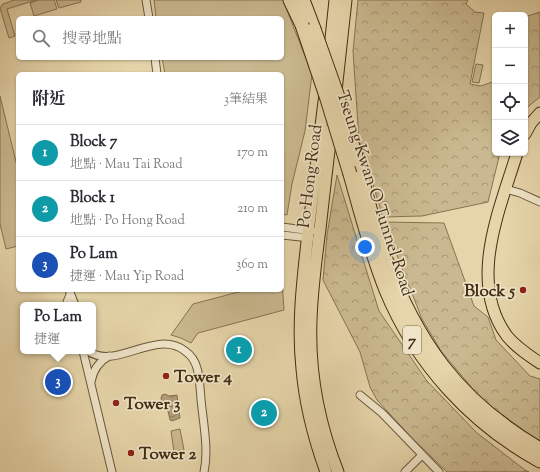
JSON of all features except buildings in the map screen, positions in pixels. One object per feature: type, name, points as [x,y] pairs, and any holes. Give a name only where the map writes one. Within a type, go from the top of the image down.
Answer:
[{"type":"highway","name":"Tseung Kwan O Tunnel Road","points":[[290,0],[307,24],[337,94],[384,253],[399,291],[424,340],[444,369],[472,398],[509,429],[540,449]]},
{"type":"highway","name":"Tseung Kwan O Tunnel Road","points":[[303,0],[307,24],[327,99],[372,252],[386,290],[400,320],[421,355],[443,383],[469,410],[504,438],[540,461]]},
{"type":"main road","name":"Po Hong Road","points":[[335,0],[313,235],[311,321],[315,392],[330,452],[338,472]]},
{"type":"main road","name":"Po Hong Road","points":[[326,472],[311,423],[302,368],[300,314],[313,235],[346,0]]},
{"type":"main road","points":[[528,128],[540,113]]},
{"type":"main road","points":[[516,156],[495,222],[489,252],[489,293],[496,316],[507,336],[521,350],[540,362]]},
{"type":"street","points":[[146,0],[149,16]]},
{"type":"street","points":[[155,60],[157,72]]},
{"type":"street","points":[[506,189],[540,202]]},
{"type":"street","points":[[284,228],[313,235]]},
{"type":"street","points":[[284,235],[313,235]]},
{"type":"street","points":[[69,293],[74,302]]},
{"type":"street","points":[[95,354],[100,356],[110,356],[162,344],[177,346],[190,355],[197,368],[200,389],[206,454],[204,472]]},
{"type":"street","points":[[84,354],[112,472]]},
{"type":"street","points":[[90,384],[97,366],[102,360],[110,356]]},
{"type":"street","points":[[360,395],[382,413],[439,472]]},
{"type":"street","points":[[405,472],[422,455]]},
{"type":"green space","points":[[14,0],[36,0],[7,9],[15,36],[9,38],[0,8],[3,4]]},
{"type":"green space","points":[[39,0],[54,0],[57,9],[34,16],[30,3]]},
{"type":"green space","points":[[56,0],[81,0],[81,2],[59,8]]},
{"type":"green space","points":[[154,0],[283,0],[312,74],[305,131],[292,184],[287,215],[284,214],[284,72],[165,72],[162,60],[284,60],[284,16],[156,16]]},
{"type":"green space","points":[[358,0],[468,0],[466,4],[475,12],[484,13],[470,84],[481,86],[492,82],[492,156],[499,156],[488,202],[422,216],[383,217],[359,140],[353,51]]},
{"type":"green space","points":[[540,12],[540,97],[528,107],[528,48],[528,16]]},
{"type":"green space","points":[[476,64],[483,65],[479,83],[472,82]]},
{"type":"green space","points":[[0,96],[16,162],[16,246],[6,249],[0,224]]},
{"type":"green space","points":[[337,175],[379,311],[427,381],[477,433],[529,472],[447,472],[412,438],[377,400],[370,387],[360,352],[323,280],[327,235]]},
{"type":"green space","points":[[384,222],[444,223],[474,306],[488,317],[496,340],[530,376],[540,379],[540,442],[482,400],[441,351],[422,319]]},
{"type":"green space","points":[[238,292],[283,292],[284,310],[198,333],[191,343],[171,335],[193,304]]},
{"type":"green space","points":[[180,429],[184,450],[174,452],[171,431]]},
{"type":"water","points":[[165,394],[169,396],[177,395],[180,418],[172,421],[170,420],[168,411],[163,407],[161,398],[162,395]]},
{"type":"place","name":"Block 5","points":[[523,290]]},
{"type":"place","name":"Block 7","points":[[239,350]]},
{"type":"place","name":"Tower 4","points":[[166,376]]},
{"type":"place","name":"Po Lam","points":[[58,382]]},
{"type":"place","name":"Tower 3","points":[[116,403]]},
{"type":"place","name":"Block 1","points":[[264,413]]},
{"type":"place","name":"Tower 2","points":[[131,453]]}]
